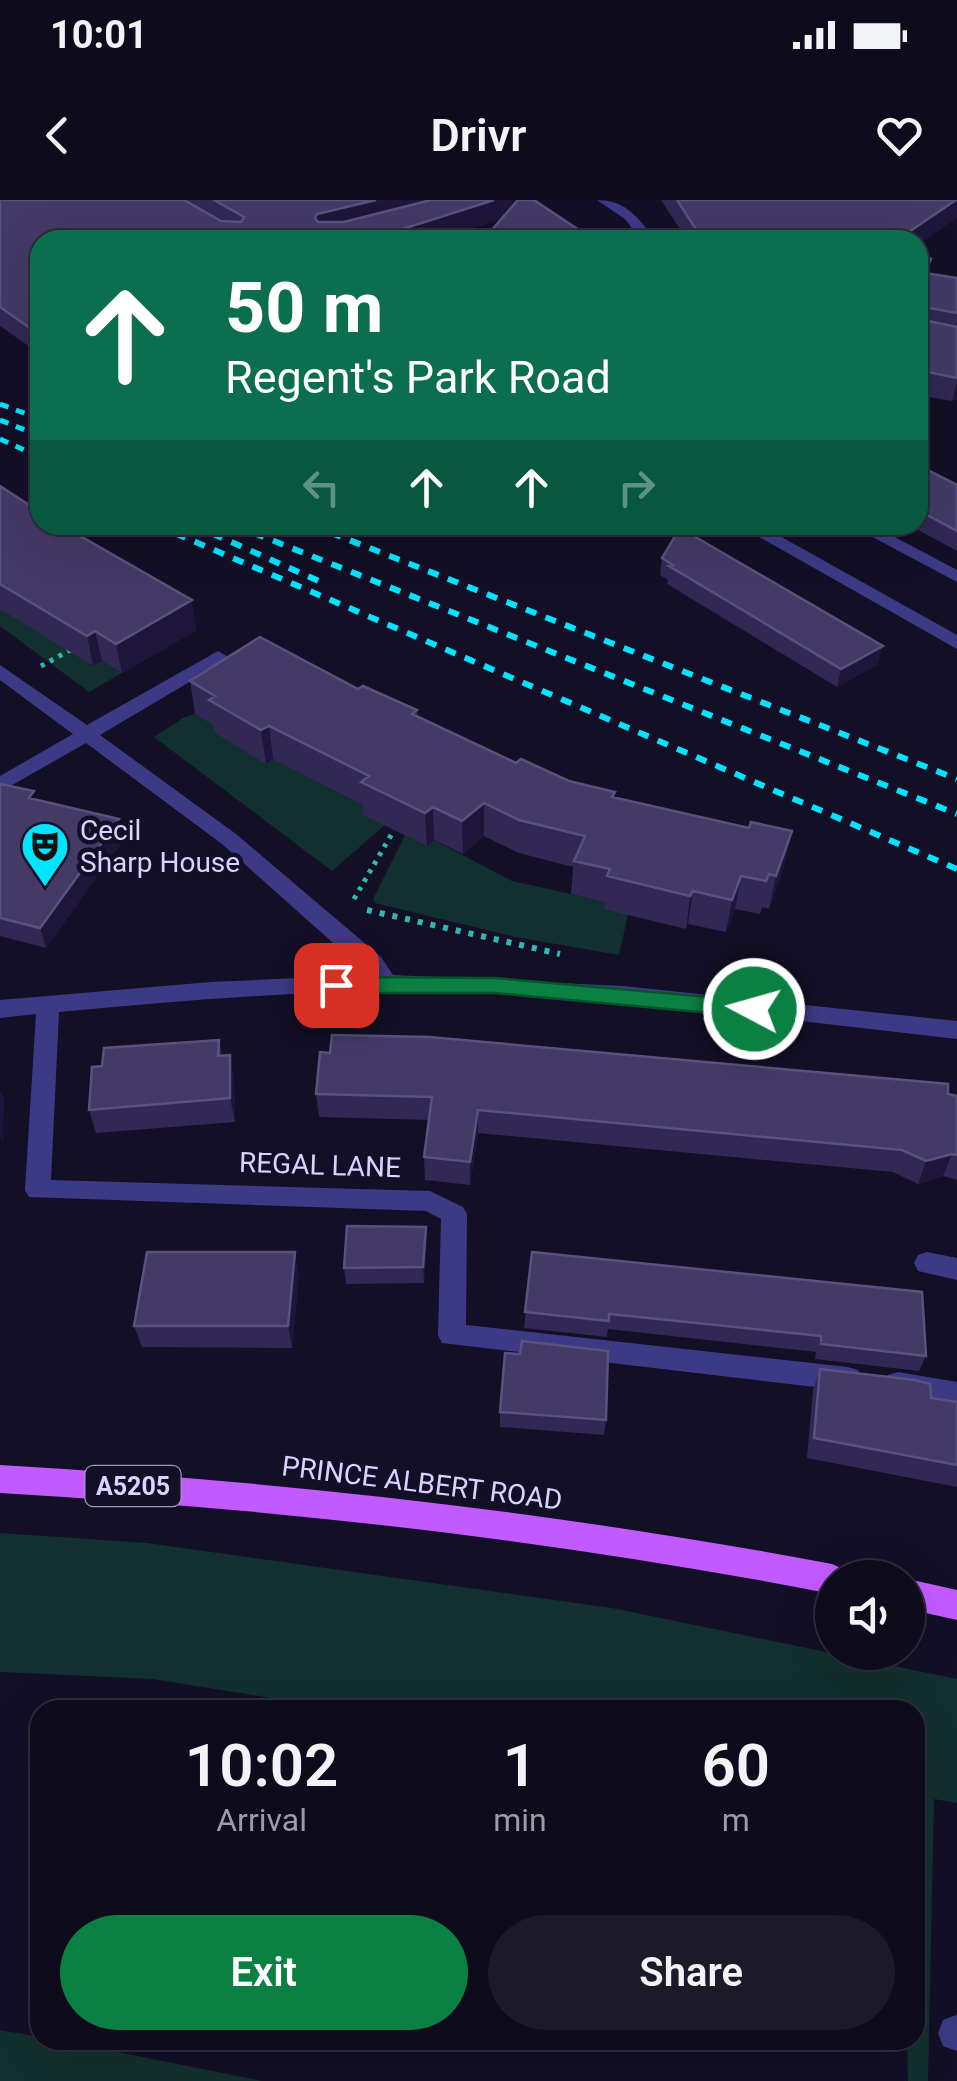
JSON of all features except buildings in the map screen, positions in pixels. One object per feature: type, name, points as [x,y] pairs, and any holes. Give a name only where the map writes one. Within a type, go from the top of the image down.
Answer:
[{"type":"main road","name":"PRINCE ALBERT ROAD","points":[[0,1480],[248,1495],[446,1515],[815,1576]]},
{"type":"main road","points":[[925,1597],[957,1604]]},
{"type":"street","points":[[603,200],[636,221],[641,230]]},
{"type":"street","points":[[764,535],[957,643]]},
{"type":"street","points":[[878,535],[957,577]]},
{"type":"street","points":[[0,784],[218,657],[238,668]]},
{"type":"street","points":[[177,660],[196,671]]},
{"type":"street","points":[[0,671],[229,839],[374,963],[387,984]]},
{"type":"street","points":[[0,1009],[246,989],[387,984],[564,990],[957,1030]]},
{"type":"street","name":"REGAL LANE","points":[[48,1004],[38,1190],[430,1201],[454,1214],[452,1335],[906,1385],[957,1395]]},
{"type":"street","points":[[927,1263],[957,1269]]},
{"type":"path","points":[[48,662],[76,647]]},
{"type":"path","points":[[394,830],[353,898],[362,908],[572,956],[564,990]]},
{"type":"green space","points":[[0,600],[92,666],[102,661],[122,673],[89,692],[0,626]]},
{"type":"green space","points":[[195,714],[371,809],[385,825],[332,871],[154,737]]},
{"type":"green space","points":[[405,835],[426,846],[434,840],[512,881],[607,902],[628,915],[619,955],[515,937],[375,903],[373,899]]},
{"type":"green space","points":[[0,1533],[147,1543],[612,1608],[815,1650],[815,1670],[913,1670],[957,1679],[957,1803],[934,1799],[928,2081],[908,2081],[907,2050],[925,2050],[925,1700],[284,1700],[152,1679],[0,1672]]},
{"type":"green space","points":[[0,2030],[30,2035],[30,2050],[107,2050],[262,2081],[0,2081]]},
{"type":"railway","points":[[0,404],[30,415]]},
{"type":"railway","points":[[0,420],[30,432]]},
{"type":"railway","points":[[0,439],[30,452]]},
{"type":"railway","points":[[179,535],[957,869]]},
{"type":"railway","points":[[215,535],[321,582]]},
{"type":"railway","points":[[259,535],[957,814]]},
{"type":"railway","points":[[336,535],[957,779]]},
{"type":"place","name":"Cecil Sharp House","points":[[45,888]]},
{"type":"route","points":[[336,985],[495,986],[754,1009]]}]
